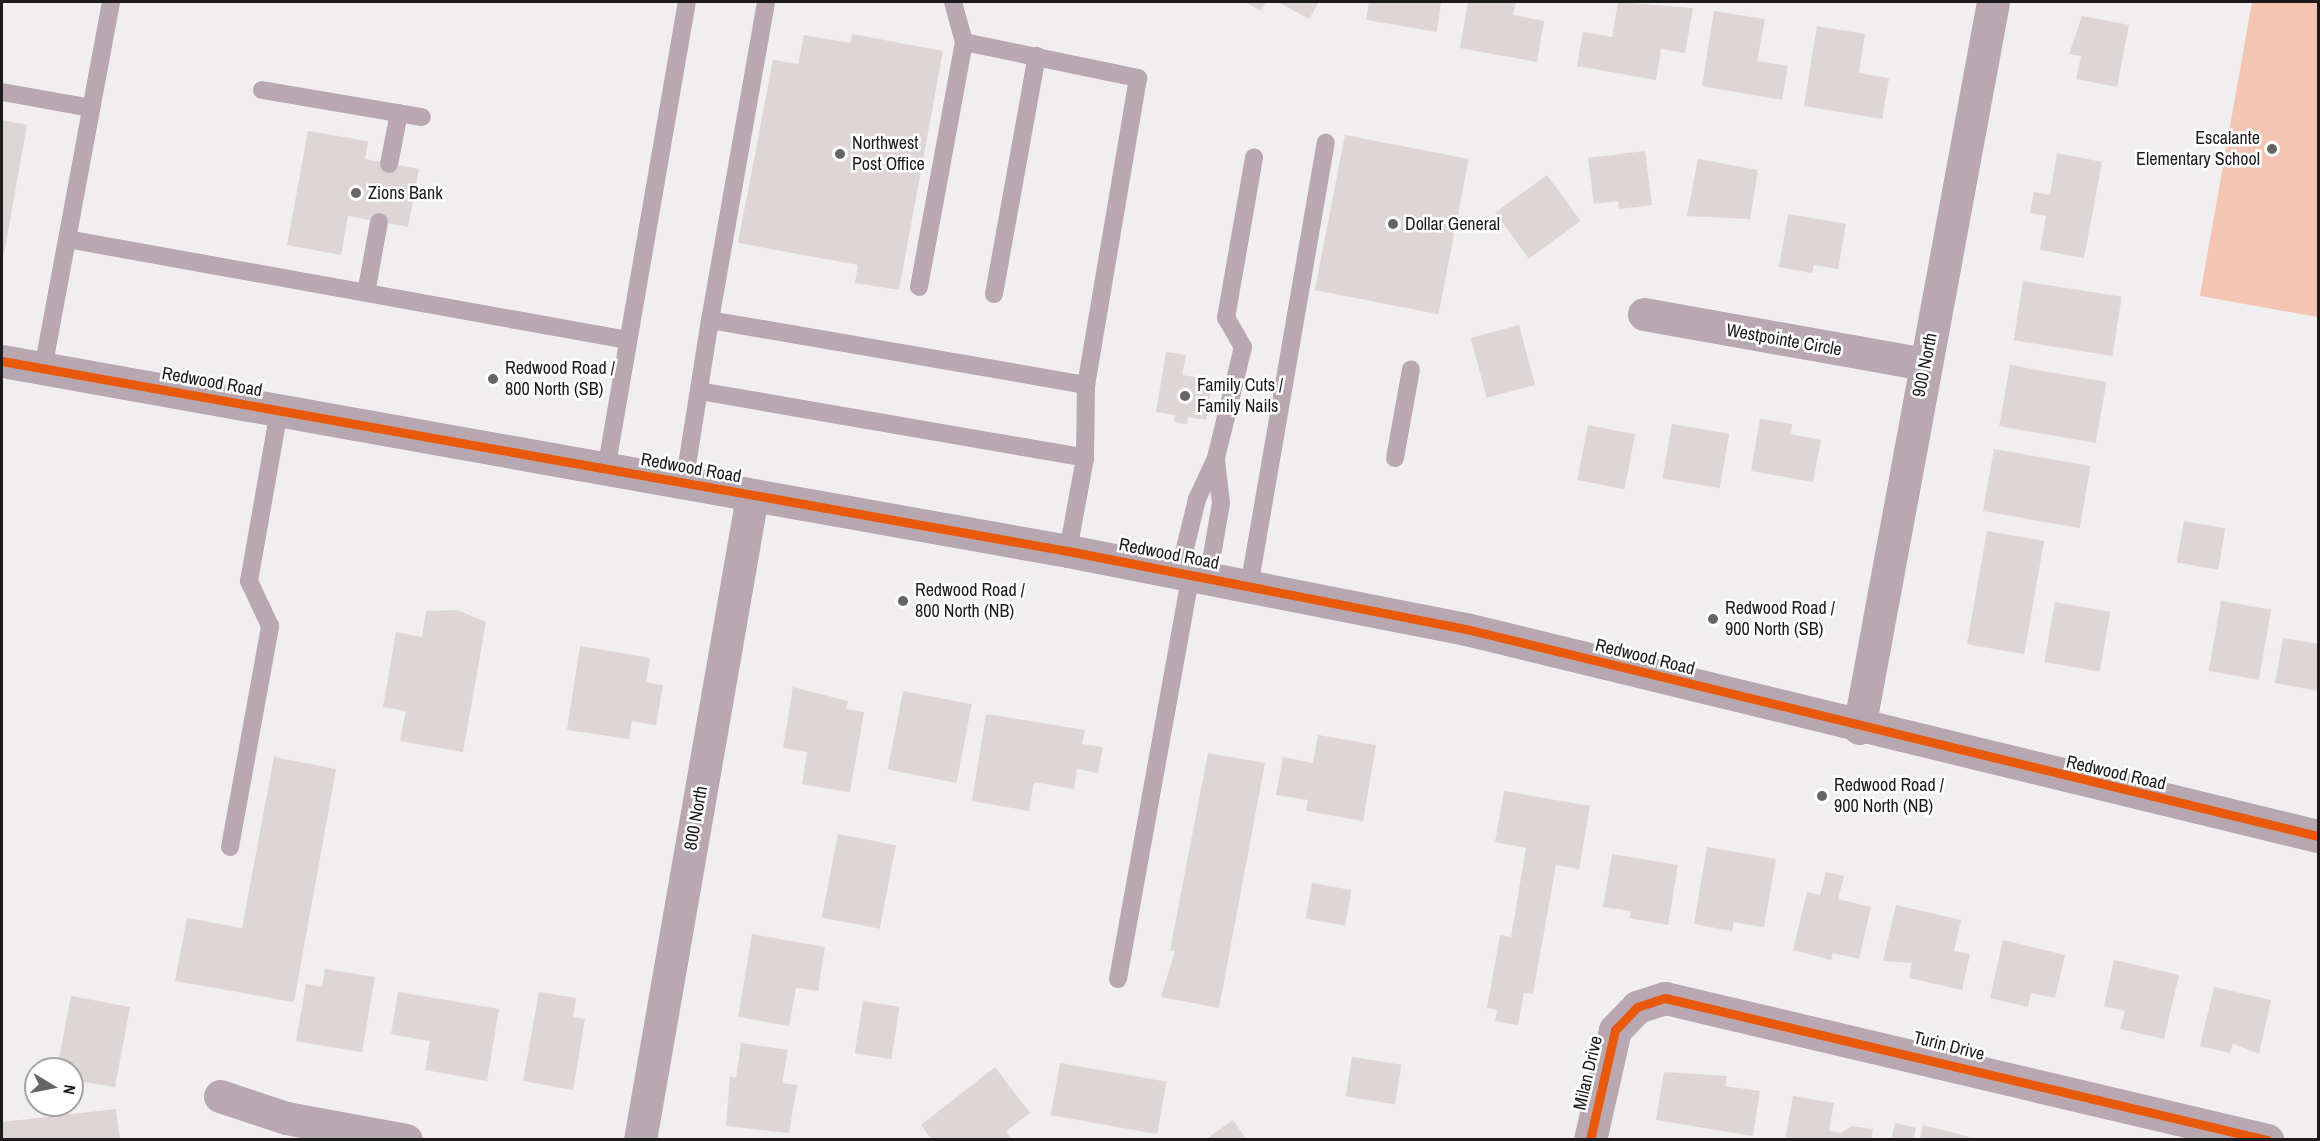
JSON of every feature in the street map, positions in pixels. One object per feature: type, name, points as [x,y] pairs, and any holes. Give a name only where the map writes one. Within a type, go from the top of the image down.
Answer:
[{"type":"main road","name":"Redwood Road","points":[[2,362],[1068,551],[1466,629],[1859,728],[2319,836]]},
{"type":"street","name":"900 North","points":[[1859,728],[1994,2]]},
{"type":"street","name":"Westpointe Circle","points":[[1644,314],[1925,364]]},
{"type":"street","name":"800 North","points":[[639,1140],[752,496]]},
{"type":"street","name":"Turin Drive","points":[[1626,1017],[1652,1000],[1696,1002],[2267,1140]]},
{"type":"street","name":"Milan Drive","points":[[1590,1140],[1608,1045],[1626,1017]]},
{"type":"street","points":[[220,1096],[286,1119],[406,1140]]},
{"type":"lane","points":[[43,369],[111,2]]},
{"type":"lane","points":[[606,470],[687,2]]},
{"type":"lane","points":[[684,484],[710,320],[766,2]]},
{"type":"lane","points":[[920,287],[964,42],[952,2]]},
{"type":"lane","points":[[964,42],[1138,78],[1086,386],[1085,458],[1068,551]]},
{"type":"lane","points":[[994,294],[1037,56]]},
{"type":"lane","points":[[262,90],[422,117]]},
{"type":"lane","points":[[2,92],[91,108]]},
{"type":"lane","points":[[389,164],[399,113]]},
{"type":"lane","points":[[1249,587],[1326,143]]},
{"type":"lane","points":[[1118,979],[1193,576],[1197,499],[1216,458],[1243,347],[1226,318],[1254,157]]},
{"type":"lane","points":[[366,293],[379,222]]},
{"type":"lane","points":[[67,239],[627,339]]},
{"type":"lane","points":[[710,320],[1086,386]]},
{"type":"lane","points":[[1395,458],[1411,369]]},
{"type":"lane","points":[[699,391],[1085,458]]},
{"type":"lane","points":[[230,847],[270,626],[249,580],[279,411]]},
{"type":"lane","points":[[1193,576],[1221,503],[1216,458]]},
{"type":"shaded area","name":"Escalante Elementary School","points":[[2252,2],[2318,2],[2318,317],[2200,296]]},
{"type":"building","points":[[1245,2],[1266,2],[1261,11]]},
{"type":"building","points":[[1278,2],[1319,2],[1309,19]]},
{"type":"building","points":[[1369,2],[1441,2],[1437,32],[1366,20]]},
{"type":"building","points":[[1468,2],[1516,2],[1513,15],[1544,21],[1537,62],[1460,48]]},
{"type":"building","points":[[1618,2],[1693,8],[1685,53],[1661,49],[1656,80],[1577,66],[1583,32],[1612,37]]},
{"type":"building","points":[[1714,11],[1765,19],[1757,61],[1788,66],[1782,100],[1702,86]]},
{"type":"building","points":[[2082,16],[2129,25],[2117,87],[2076,79],[2081,56],[2069,54]]},
{"type":"building","points":[[1817,26],[1865,34],[1859,73],[1889,78],[1882,119],[1804,106]]},
{"type":"building","name":"Northwest Post Office","points":[[852,34],[943,51],[899,290],[855,283],[858,265],[738,243],[773,60],[798,64],[804,35],[851,43]]},
{"type":"building","points":[[2,120],[27,125],[4,254],[2,253]]},
{"type":"building","name":"Zions Bank","points":[[308,131],[368,141],[365,159],[419,169],[408,227],[348,216],[341,255],[287,245]]},
{"type":"building","name":"Dollar General","points":[[1345,135],[1469,159],[1439,314],[1315,290]]},
{"type":"building","points":[[1645,151],[1652,205],[1619,209],[1618,201],[1594,204],[1588,158]]},
{"type":"building","points":[[2057,153],[2102,162],[2084,258],[2040,250],[2046,216],[2030,213],[2034,192],[2050,195]]},
{"type":"building","points":[[1698,159],[1758,170],[1750,219],[1687,216]]},
{"type":"building","points":[[1547,175],[1581,221],[1529,259],[1495,213]]},
{"type":"building","points":[[1788,214],[1846,224],[1838,269],[1814,265],[1812,273],[1779,267]]},
{"type":"building","points":[[2023,281],[2122,297],[2112,356],[2014,340]]},
{"type":"building","points":[[1519,325],[1535,385],[1487,398],[1471,338]]},
{"type":"building","name":"Family Cuts / Family Nails","points":[[1166,352],[1186,355],[1182,375],[1213,380],[1206,420],[1188,417],[1187,424],[1174,422],[1175,415],[1156,412]]},
{"type":"building","points":[[2010,365],[2107,382],[2096,443],[1999,426]]},
{"type":"building","points":[[1760,419],[1792,424],[1791,434],[1821,440],[1813,482],[1751,471]]},
{"type":"building","points":[[1672,424],[1729,434],[1720,488],[1662,478]]},
{"type":"building","points":[[1588,425],[1635,434],[1624,489],[1577,480]]},
{"type":"building","points":[[1994,449],[2091,466],[2080,528],[1983,511]]},
{"type":"building","points":[[2184,521],[2225,528],[2218,570],[2177,562]]},
{"type":"building","points":[[1987,531],[2044,541],[2024,654],[1967,644]]},
{"type":"building","points":[[2221,601],[2271,610],[2259,680],[2209,671]]},
{"type":"building","points":[[2055,602],[2110,612],[2100,672],[2044,662]]},
{"type":"building","points":[[457,610],[486,622],[463,752],[400,741],[406,711],[383,707],[396,632],[422,637],[426,611]]},
{"type":"building","points":[[2283,638],[2318,644],[2318,691],[2275,683]]},
{"type":"building","points":[[580,646],[650,658],[646,682],[663,685],[656,725],[632,721],[629,739],[567,730]]},
{"type":"building","points":[[793,687],[848,701],[846,709],[864,712],[850,792],[802,784],[807,752],[783,748]]},
{"type":"building","points":[[903,691],[972,704],[956,783],[888,770]]},
{"type":"building","points":[[986,714],[1085,730],[1082,744],[1103,747],[1098,773],[1077,769],[1074,789],[1034,782],[1029,811],[972,801]]},
{"type":"building","points":[[1318,735],[1376,745],[1363,821],[1306,811],[1308,800],[1276,795],[1283,757],[1313,763]]},
{"type":"building","points":[[1208,753],[1265,763],[1219,1008],[1161,997],[1175,951],[1170,950]]},
{"type":"building","points":[[274,757],[336,769],[294,1002],[175,981],[187,918],[242,928]]},
{"type":"building","points":[[1504,791],[1590,806],[1579,869],[1556,865],[1533,994],[1524,993],[1518,1025],[1495,1021],[1497,1010],[1487,1008],[1500,935],[1511,937],[1526,848],[1495,842]]},
{"type":"building","points":[[838,834],[896,845],[880,929],[822,917]]},
{"type":"building","points":[[1707,847],[1776,859],[1764,927],[1734,922],[1732,931],[1694,924]]},
{"type":"building","points":[[1612,854],[1678,865],[1668,925],[1629,918],[1631,911],[1603,907]]},
{"type":"building","points":[[1826,872],[1844,876],[1838,899],[1871,907],[1859,959],[1833,953],[1831,960],[1793,950],[1807,892],[1820,895]]},
{"type":"building","points":[[1312,883],[1351,890],[1345,925],[1306,918]]},
{"type":"building","points":[[1896,905],[1961,920],[1954,951],[1970,954],[1962,990],[1909,978],[1912,963],[1883,961]]},
{"type":"building","points":[[752,934],[825,947],[818,991],[796,988],[789,1026],[738,1017]]},
{"type":"building","points":[[2003,940],[2065,955],[2055,998],[2031,993],[2028,1007],[1990,998]]},
{"type":"building","points":[[2114,960],[2179,975],[2164,1039],[2120,1029],[2125,1011],[2104,1006]]},
{"type":"building","points":[[325,969],[375,977],[362,1052],[296,1041],[306,984],[322,987]]},
{"type":"building","points":[[2214,987],[2271,1000],[2259,1054],[2233,1044],[2230,1053],[2200,1046]]},
{"type":"building","points":[[398,992],[499,1009],[487,1081],[425,1070],[430,1041],[391,1034]]},
{"type":"building","points":[[539,992],[576,998],[573,1017],[585,1019],[573,1090],[523,1081]]},
{"type":"building","points":[[71,996],[130,1007],[115,1087],[84,1082],[84,1057],[59,1057]]},
{"type":"building","points":[[863,1001],[900,1007],[891,1059],[855,1053]]},
{"type":"building","points":[[741,1043],[788,1050],[782,1083],[797,1085],[789,1133],[726,1126],[730,1077],[736,1078]]},
{"type":"building","points":[[1352,1057],[1401,1065],[1395,1104],[1346,1097]]},
{"type":"building","points":[[1060,1063],[1166,1082],[1157,1134],[1051,1115]]},
{"type":"building","points":[[995,1067],[1030,1113],[1006,1131],[1012,1140],[932,1140],[921,1125]]},
{"type":"building","points":[[1664,1072],[1727,1076],[1725,1086],[1760,1091],[1753,1136],[1656,1120]]},
{"type":"building","points":[[1793,1096],[1834,1103],[1829,1131],[1841,1133],[1852,1126],[1873,1129],[1871,1140],[1785,1140]]},
{"type":"building","points":[[116,1109],[120,1140],[2,1140],[2,1122],[46,1117],[84,1117],[84,1113]]},
{"type":"building","points":[[1233,1120],[1247,1140],[1205,1140]]},
{"type":"building","points":[[1895,1123],[1916,1128],[1913,1140],[1891,1140]]},
{"type":"building","points":[[1923,1125],[1974,1138],[1973,1140],[1920,1140]]},
{"type":"cycle path","points":[[2,361],[1068,551],[1466,629],[2318,836]]},
{"type":"cycle path","points":[[1590,1140],[1615,1030],[1637,1007],[1665,998],[2267,1140]]},
{"type":"place","name":"Escalante Elementary School","points":[[2272,149]]},
{"type":"place","name":"Northwest Post Office","points":[[840,154]]},
{"type":"place","name":"Zions Bank","points":[[356,193]]},
{"type":"place","name":"Dollar General","points":[[1393,224]]},
{"type":"place","name":"Redwood Road / 800 North (SB)","points":[[493,379]]},
{"type":"place","name":"Family Cuts / Family Nails","points":[[1185,396]]},
{"type":"place","name":"Redwood Road / 800 North (NB)","points":[[903,601]]},
{"type":"place","name":"Redwood Road / 900 North (SB)","points":[[1713,619]]},
{"type":"place","name":"Redwood Road / 900 North (NB)","points":[[1822,796]]}]
